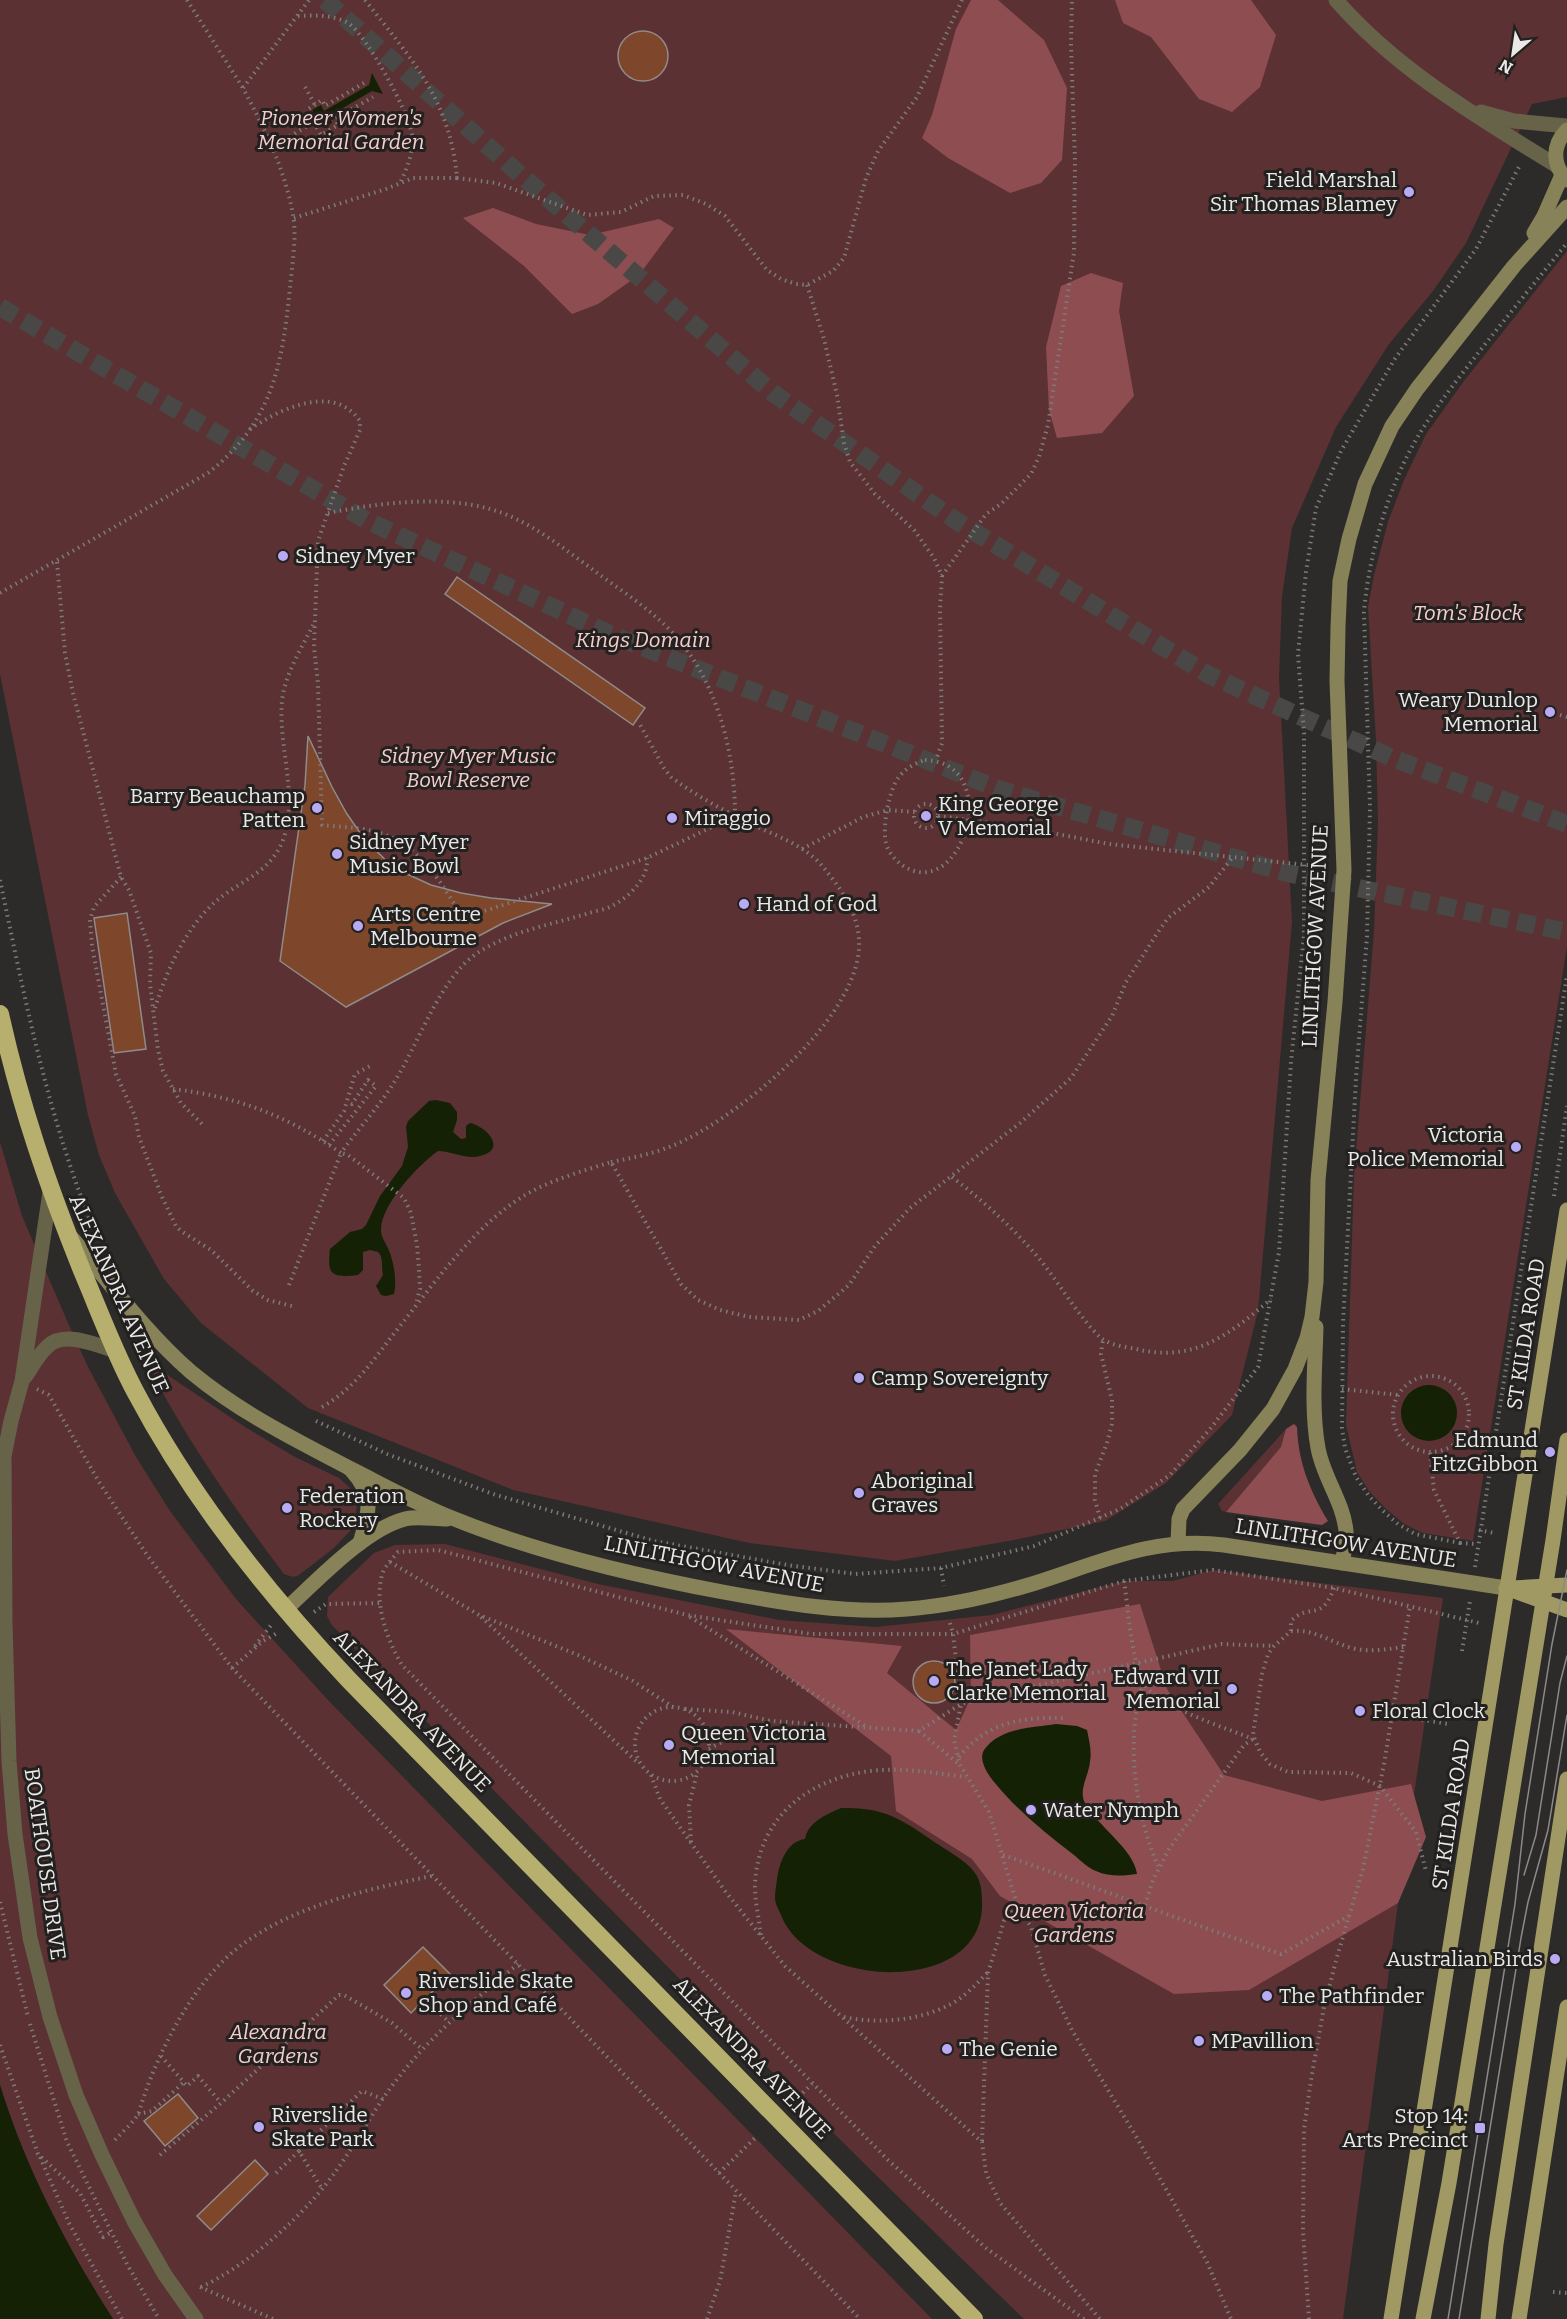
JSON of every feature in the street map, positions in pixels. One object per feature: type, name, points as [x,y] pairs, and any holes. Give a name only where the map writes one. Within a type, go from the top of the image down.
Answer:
[{"type":"highway","name":"ALEXANDRA AVENUE","points":[[0,1014],[26,1116],[51,1192],[114,1350],[136,1394],[231,1542],[285,1610],[395,1727],[602,1936],[974,2319]]},
{"type":"main road","name":"ST KILDA ROAD","points":[[1390,2319],[1489,1712],[1506,1588],[1567,1210]]},
{"type":"main road","points":[[1423,2319],[1449,2183],[1544,1600],[1567,1440]]},
{"type":"main road","points":[[1506,1588],[1567,1585]]},
{"type":"main road","points":[[1506,1588],[1567,1610]]},
{"type":"main road","points":[[1488,2319],[1497,2232],[1567,1779]]},
{"type":"main road","points":[[1519,2319],[1567,2007]]},
{"type":"street","points":[[1336,0],[1383,47],[1447,98],[1529,148],[1562,174]]},
{"type":"street","points":[[1447,98],[1514,122],[1567,128]]},
{"type":"street","name":"LINLITHGOW AVENUE","points":[[1514,266],[1544,216],[1562,174],[1556,148],[1567,128]]},
{"type":"street","name":"LINLITHGOW AVENUE","points":[[1178,1543],[1179,1519],[1183,1509],[1254,1434],[1286,1388],[1307,1338],[1314,1307],[1318,1180],[1335,1002],[1344,870],[1337,681],[1340,581],[1349,538],[1365,484],[1392,426],[1417,389],[1514,266],[1567,207]]},
{"type":"street","name":"BOATHOUSE DRIVE","points":[[51,1192],[22,1383],[4,1456],[8,1738],[15,1834],[30,1938],[50,2016],[76,2095],[134,2221],[165,2275],[196,2319]]},
{"type":"street","name":"LINLITHGOW AVENUE","points":[[67,1232],[154,1335],[191,1372],[251,1416],[304,1446],[456,1520],[549,1551],[630,1572],[804,1606],[870,1610],[910,1609],[991,1595],[1033,1584],[1102,1559],[1178,1543],[1204,1543],[1506,1588]]},
{"type":"street","points":[[1316,1282],[1316,1440],[1326,1477],[1338,1501],[1345,1526],[1342,1563]]},
{"type":"street","name":"BOATHOUSE DRIVE","points":[[22,1383],[45,1349],[57,1340],[75,1340],[114,1350]]},
{"type":"street","points":[[348,1467],[364,1487],[369,1502],[360,1544]]},
{"type":"street","name":"LINLITHGOW AVENUE","points":[[285,1610],[360,1544],[394,1522],[409,1518],[456,1520]]},
{"type":"path","points":[[0,593],[208,473],[222,462],[250,429],[270,396],[285,338],[292,269],[294,218],[274,146],[243,88],[187,0]]},
{"type":"path","points":[[243,88],[309,0]]},
{"type":"path","points":[[365,0],[410,54],[429,85],[452,140],[457,178]]},
{"type":"path","points":[[294,218],[413,178],[457,178],[496,183],[588,215],[621,212],[654,196],[683,195],[706,204],[725,216],[767,270],[781,279],[807,285],[833,271],[844,258],[866,178],[878,151],[917,97],[962,0]]},
{"type":"path","points":[[942,576],[986,514],[1001,504],[1031,474],[1039,457],[1048,425],[1074,252],[1072,0]]},
{"type":"path","points":[[298,16],[324,16],[350,24],[395,91],[410,122],[413,137],[410,158],[400,183]]},
{"type":"path","points":[[364,83],[325,106],[322,100],[306,110],[321,135],[338,125],[335,119],[373,97]]},
{"type":"path","points":[[305,87],[315,105]]},
{"type":"path","points":[[274,146],[314,122]]},
{"type":"path","points":[[329,130],[339,146]]},
{"type":"path","points":[[316,1421],[387,1454],[494,1494],[654,1541],[787,1565],[855,1574],[941,1569],[1034,1546],[1120,1509],[1170,1475],[1210,1429],[1258,1367],[1280,1252],[1291,1062],[1304,935],[1304,733],[1298,654],[1306,572],[1316,508],[1341,451],[1394,360],[1476,249],[1529,148]]},
{"type":"path","points":[[1478,1544],[1415,1534],[1398,1524],[1369,1496],[1356,1477],[1345,1448],[1342,1428],[1343,1323],[1356,1077],[1368,936],[1370,808],[1364,612],[1370,569],[1382,521],[1399,474],[1431,416],[1522,297],[1567,243]]},
{"type":"path","points":[[807,285],[824,339],[837,395],[844,443],[850,462],[875,494],[903,518],[920,538],[934,558],[942,576],[940,609],[942,743],[936,760]]},
{"type":"path","points":[[250,429],[269,416],[306,402],[345,406],[360,421],[360,430],[344,466],[318,541],[315,623],[322,825],[377,832],[407,846],[434,870],[463,918],[647,858],[735,816]]},
{"type":"path","points":[[328,513],[369,504],[450,502],[498,511],[549,537],[658,619],[694,661],[715,704],[730,746],[735,816]]},
{"type":"path","points":[[57,562],[65,653],[73,693],[122,877],[152,953],[150,984],[158,1050],[163,1071],[182,1103],[206,1127]]},
{"type":"path","points":[[154,1012],[162,985],[175,956],[204,914],[214,902],[255,876],[272,857],[284,837],[289,789],[282,701],[286,681],[315,623]]},
{"type":"path","points":[[1560,715],[1567,717]]},
{"type":"path","points":[[322,1407],[337,1398],[360,1378],[462,1250],[493,1220],[523,1196],[611,1162],[670,1147],[730,1114],[809,1044],[826,1025],[839,1003],[859,954],[859,938],[855,919],[846,898],[834,880],[821,864],[802,849],[735,816],[671,777],[657,757],[639,723]]},
{"type":"path","points":[[925,760],[936,760],[950,765],[965,785],[968,796],[967,820],[962,843],[949,861],[933,870],[916,871],[898,863],[889,851],[885,831],[888,810],[893,787],[898,778],[914,764],[925,760]]},
{"type":"path","points":[[928,804],[935,808],[939,816],[934,826],[923,828],[916,824],[915,812],[920,806],[928,804]]},
{"type":"path","points":[[802,849],[864,818],[888,810],[915,812]]},
{"type":"path","points":[[939,816],[1109,844],[1344,870]]},
{"type":"path","points":[[611,1162],[681,1284],[698,1300],[720,1310],[773,1320],[799,1320],[818,1311],[849,1285],[892,1225],[910,1208],[1020,1123],[1071,1078],[1112,1016],[1126,982],[1168,918],[1209,887],[1233,857]]},
{"type":"path","points":[[289,1285],[341,1153],[391,1087],[437,1004],[467,961],[495,943],[520,933],[611,907],[640,882],[648,867],[647,858]]},
{"type":"path","points":[[122,877],[94,907],[90,920],[92,946],[116,1074],[135,1116],[139,1137],[162,1197],[176,1226],[181,1231],[211,1250],[254,1291],[268,1300],[292,1306]]},
{"type":"path","name":"ALEXANDRA AVENUE","points":[[0,880],[47,1091],[67,1159],[97,1238]]},
{"type":"path","points":[[1477,1553],[1567,975]]},
{"type":"path","points":[[323,1141],[344,1111],[355,1074],[372,1065]]},
{"type":"path","points":[[329,1145],[376,1086],[368,1080],[352,1104],[347,1102]]},
{"type":"path","points":[[173,1089],[265,1110],[348,1155],[404,1198],[411,1213],[417,1245],[420,1289],[415,1307]]},
{"type":"path","points":[[952,1177],[980,1200],[1035,1254],[1089,1325],[1103,1339],[1162,1354],[1185,1352],[1212,1343],[1237,1328],[1271,1299]]},
{"type":"path","points":[[1100,1518],[1095,1500],[1095,1474],[1112,1424],[1112,1400],[1101,1354],[1103,1339]]},
{"type":"path","points":[[1430,1376],[1453,1383],[1462,1392],[1469,1415],[1462,1437],[1448,1448],[1430,1452],[1417,1450],[1406,1443],[1397,1433],[1393,1420],[1393,1407],[1398,1395],[1418,1378],[1430,1376]]},
{"type":"path","points":[[22,1383],[49,1395],[99,1482],[147,1555],[232,1668],[860,2319]]},
{"type":"path","points":[[1342,1389],[1398,1395]]},
{"type":"path","points":[[1430,1452],[1434,1490],[1460,1542]]},
{"type":"path","points":[[1479,1530],[1494,1533]]},
{"type":"path","points":[[398,1552],[382,1574],[380,1603],[392,1648],[402,1665],[888,2160],[986,2248],[1084,2319]]},
{"type":"path","points":[[390,1562],[478,1615],[597,1664],[633,1682],[673,1707]]},
{"type":"path","points":[[941,1569],[944,1588]]},
{"type":"path","points":[[1124,1581],[1132,1643],[1143,1683],[1138,1700],[1135,1728],[1137,1788],[1149,1845],[1158,1867]]},
{"type":"path","points":[[1291,1631],[1291,1621],[1297,1615],[1323,1608],[1328,1604],[1334,1588]]},
{"type":"path","points":[[1461,1651],[1469,1602]]},
{"type":"path","points":[[317,1610],[327,1604],[380,1603]]},
{"type":"path","points":[[1309,2319],[1303,2231],[1304,2129],[1324,2007],[1363,1869],[1380,1786],[1410,1606],[1479,1623]]},
{"type":"path","points":[[253,1649],[260,1636],[285,1610]]},
{"type":"path","points":[[478,1615],[651,1775],[663,1780],[675,1781],[687,1778],[697,1772],[705,1762],[709,1749],[709,1737],[704,1725],[685,1709]]},
{"type":"path","points":[[687,1616],[868,1728]]},
{"type":"path","points":[[949,1619],[953,1634],[961,1704],[954,1740],[960,1765],[989,1812],[1017,1904],[1032,1927],[1045,1975],[1073,2032],[1137,2138],[1201,2252],[1231,2319]]},
{"type":"path","points":[[1404,1647],[1367,1651],[1305,1630],[1291,1631],[1268,1654],[1262,1674],[1252,1735],[1260,1752],[1270,1764],[1288,1772],[1351,1773],[1380,1786],[1416,1832],[1426,1871]]},
{"type":"path","points":[[232,1668],[263,1641]]},
{"type":"path","points":[[643,1767],[637,1757],[636,1733],[650,1714],[661,1709],[673,1707],[732,1712],[771,1721],[919,1731],[961,1704],[1222,1644],[1274,1646]]},
{"type":"path","points":[[1143,1683],[1172,1707],[1254,1739]]},
{"type":"path","points":[[1392,1715],[1449,1724]]},
{"type":"path","points":[[958,1758],[972,1741],[992,1728],[1030,1719],[1067,1718]]},
{"type":"path","points":[[709,1749],[734,1735],[771,1721]]},
{"type":"path","points":[[919,1731],[960,1765]]},
{"type":"path","points":[[1145,1905],[1158,1867],[1169,1849],[1244,1745],[1254,1739]]},
{"type":"path","points":[[761,1936],[755,1884],[761,1850],[778,1818],[797,1798],[838,1777],[872,1771],[913,1770],[967,1777]]},
{"type":"path","points":[[691,1842],[689,1805],[697,1772]]},
{"type":"path","points":[[651,1775],[660,1799],[725,1891],[785,1966],[982,2142]]},
{"type":"path","points":[[1002,1854],[1281,1954],[1350,1915]]},
{"type":"path","points":[[102,2155],[138,2114],[161,2056],[187,2006],[203,1983],[224,1960],[273,1926],[339,1899],[385,1885],[432,1876]]},
{"type":"path","points":[[1017,1904],[1004,1921],[988,1973],[982,2142],[986,2173],[1000,2203],[1100,2319]]},
{"type":"path","points":[[201,2287],[224,2275],[275,2236],[322,2190],[383,2099],[422,2049],[449,2022],[518,1964]]},
{"type":"path","points":[[841,2016],[870,2020],[910,2017],[933,2012],[963,1996],[988,1973]]},
{"type":"path","points":[[160,2155],[221,2103],[339,1995],[344,1995],[392,2023],[422,2049]]},
{"type":"path","points":[[432,2006],[449,2022]]},
{"type":"path","points":[[0,2045],[38,2154],[69,2223],[122,2319]]},
{"type":"path","points":[[161,2056],[187,2086],[198,2076],[221,2103]]},
{"type":"path","points":[[138,2114],[152,2111],[184,2082]]},
{"type":"path","points":[[794,2101],[812,2084]]},
{"type":"path","points":[[276,2173],[362,2091],[383,2099]]},
{"type":"path","points":[[719,2173],[755,2139]]},
{"type":"path","points":[[299,2151],[322,2190]]},
{"type":"path","points":[[38,2154],[80,2193],[104,2237],[134,2221]]},
{"type":"path","points":[[707,2319],[720,2281],[736,2191]]},
{"type":"path","points":[[165,2275],[201,2287],[273,2319]]},
{"type":"path","points":[[1553,2292],[1567,2293]]},
{"type":"green space","name":"Kings Domain","points":[[0,0],[1567,0],[1567,97],[1532,104],[1466,243],[1433,291],[1389,344],[1336,427],[1292,528],[1282,596],[1279,678],[1292,922],[1258,1311],[1232,1415],[1166,1483],[1105,1521],[895,1561],[749,1543],[513,1490],[308,1408],[201,1323],[164,1279],[115,1193],[99,1155],[88,1115],[0,674]]},
{"type":"green space","points":[[971,0],[998,0],[1044,40],[1067,88],[1062,160],[1041,183],[1010,193],[948,158],[922,138],[932,115],[956,29]]},
{"type":"green space","points":[[1115,0],[1251,0],[1276,35],[1260,87],[1232,112],[1199,99],[1151,37],[1123,23]]},
{"type":"green space","points":[[493,208],[536,224],[590,235],[659,219],[674,228],[639,275],[598,304],[572,314],[524,266],[463,218]]},
{"type":"green space","name":"Tom's Block","points":[[1567,251],[1567,946],[1473,1541],[1423,1533],[1404,1524],[1385,1508],[1369,1491],[1357,1472],[1346,1425],[1354,1176],[1374,932],[1378,823],[1376,740],[1368,607],[1388,522],[1404,480],[1426,434],[1464,381]]},
{"type":"green space","points":[[1091,273],[1123,283],[1119,311],[1134,396],[1102,433],[1057,438],[1049,410],[1046,347],[1061,286]]},
{"type":"green space","name":"Alexandra Gardens","points":[[0,1142],[22,1216],[88,1367],[136,1457],[170,1511],[236,1599],[327,1699],[932,2319],[113,2319],[79,2264],[49,2206],[22,2146],[0,2085]]},
{"type":"green space","points":[[157,1368],[245,1427],[295,1457],[339,1478],[349,1487],[357,1505],[351,1530],[334,1548],[299,1575],[293,1577],[284,1574],[233,1504],[185,1432],[156,1381],[154,1374]]},
{"type":"green space","points":[[1294,1424],[1297,1427],[1306,1476],[1328,1521],[1322,1525],[1226,1512],[1281,1447],[1286,1429]]},
{"type":"green space","points":[[1286,1429],[1282,1447],[1226,1512],[1222,1511],[1218,1504]]},
{"type":"green space","name":"Queen Victoria Gardens","points":[[445,1544],[598,1584],[779,1620],[875,1627],[992,1615],[1124,1581],[1173,1581],[1213,1570],[1443,1598],[1398,1903],[1343,2319],[1024,2319],[761,2061],[331,1624],[327,1616],[328,1597],[374,1553],[395,1545]]},
{"type":"green space","points":[[1140,1604],[1167,1689],[1224,1775],[1322,1801],[1411,1784],[1426,1837],[1398,1903],[1249,1990],[1174,1994],[1000,1896],[972,1859],[896,1811],[891,1756],[726,1629],[902,1646],[887,1673],[956,1730],[971,1697],[970,1635]]},
{"type":"shaded area","points":[[372,73],[383,94],[372,91],[329,116],[332,123],[323,128],[312,110],[321,105],[324,111],[369,85]]},
{"type":"shaded area","points":[[429,1101],[450,1103],[457,1112],[453,1132],[461,1139],[466,1138],[466,1126],[470,1123],[477,1125],[492,1139],[492,1149],[488,1153],[475,1157],[438,1151],[420,1166],[400,1189],[391,1202],[381,1226],[382,1236],[394,1268],[394,1294],[381,1295],[376,1286],[383,1275],[382,1260],[378,1252],[370,1250],[363,1252],[363,1270],[358,1275],[342,1276],[336,1275],[330,1269],[330,1249],[350,1232],[362,1229],[366,1225],[380,1196],[402,1166],[408,1147],[406,1127],[408,1121]]},
{"type":"shaded area","points":[[1423,1385],[1435,1385],[1449,1393],[1457,1407],[1455,1424],[1449,1433],[1435,1441],[1423,1441],[1406,1429],[1401,1419],[1401,1407],[1413,1390]]},
{"type":"shaded area","points":[[1056,1724],[1077,1726],[1087,1730],[1091,1758],[1083,1788],[1083,1798],[1091,1812],[1129,1856],[1137,1874],[1111,1875],[1090,1868],[1022,1812],[987,1772],[982,1754],[991,1742],[1017,1730]]},
{"type":"shaded area","points":[[841,1808],[880,1812],[900,1820],[956,1856],[974,1871],[980,1884],[982,1904],[975,1934],[955,1955],[926,1968],[892,1972],[857,1969],[824,1958],[798,1940],[781,1915],[776,1902],[778,1873],[789,1848],[805,1839],[814,1823]]},
{"type":"shaded area","points":[[0,2085],[22,2146],[49,2206],[79,2264],[113,2319],[0,2319]]},
{"type":"building","points":[[638,31],[648,31],[661,38],[668,51],[668,61],[661,74],[648,81],[638,81],[629,77],[622,70],[618,61],[618,51],[622,42],[629,35]]},
{"type":"building","points":[[457,577],[645,708],[633,725],[445,594]]},
{"type":"building","name":"Sidney Myer Music Bowl","points":[[308,736],[347,814],[365,840],[394,868],[431,885],[461,893],[552,904],[503,923],[346,1007],[280,961],[305,785]]},
{"type":"building","points":[[127,913],[146,1049],[114,1053],[94,918]]},
{"type":"building","name":"The Janet Lady Clarke Memorial","points":[[934,1661],[949,1667],[955,1682],[949,1697],[934,1703],[919,1697],[913,1682],[919,1667]]},
{"type":"building","points":[[423,1947],[450,1974],[411,2013],[384,1985]]},
{"type":"building","points":[[178,2094],[198,2118],[165,2146],[144,2121]]},
{"type":"building","points":[[255,2160],[268,2174],[211,2230],[197,2216]]},
{"type":"tunnel","points":[[325,0],[508,164],[773,393],[955,520],[1209,675],[1390,757],[1567,824]]},
{"type":"tunnel","points":[[0,307],[366,520],[612,635],[1001,790],[1287,873],[1567,932]]},
{"type":"tram line","points":[[1448,2319],[1515,1904],[1525,1814],[1552,1644],[1567,1570]]},
{"type":"tram line","points":[[1524,1875],[1536,1835],[1560,1683],[1567,1656]]},
{"type":"tram line","points":[[1459,2319],[1521,1938],[1528,1902],[1548,1830],[1567,1715]]},
{"type":"place","name":"Field Marshal Sir Thomas Blamey","points":[[1409,192]]},
{"type":"place","name":"Sidney Myer","points":[[283,556]]},
{"type":"place","name":"Weary Dunlop Memorial","points":[[1550,712]]},
{"type":"place","name":"Barry Beauchamp Patten","points":[[317,808]]},
{"type":"place","name":"King George V Memorial","points":[[926,816]]},
{"type":"place","name":"Miraggio","points":[[672,818]]},
{"type":"place","name":"Sidney Myer Music Bowl","points":[[337,854]]},
{"type":"place","name":"Hand of God","points":[[744,904]]},
{"type":"place","name":"Arts Centre Melbourne","points":[[358,926]]},
{"type":"place","name":"Victoria Police Memorial","points":[[1516,1147]]},
{"type":"place","name":"Camp Sovereignty","points":[[859,1378]]},
{"type":"place","name":"Edmund FitzGibbon","points":[[1550,1452]]},
{"type":"place","name":"Aboriginal Graves","points":[[859,1493]]},
{"type":"place","name":"Federation Rockery","points":[[287,1508]]},
{"type":"place","name":"The Janet Lady Clarke Memorial","points":[[934,1681]]},
{"type":"place","name":"Edward VII Memorial","points":[[1232,1689]]},
{"type":"place","name":"Floral Clock","points":[[1360,1711]]},
{"type":"place","name":"Queen Victoria Memorial","points":[[669,1745]]},
{"type":"place","name":"Water Nymph","points":[[1031,1810]]},
{"type":"place","name":"Australian Birds","points":[[1555,1959]]},
{"type":"place","name":"Riverslide Skate Shop and Café","points":[[406,1993]]},
{"type":"place","name":"The Pathfinder","points":[[1267,1996]]},
{"type":"place","name":"MPavillion","points":[[1199,2041]]},
{"type":"place","name":"The Genie","points":[[947,2049]]},
{"type":"place","name":"Riverslide Skate Park","points":[[259,2127]]},
{"type":"place","name":"Stop 14: Arts Precinct","points":[[1480,2128]]},
{"type":"park label","name":"Pioneer Women's Memorial Garden","points":[[341,130]]},
{"type":"park label","name":"Sidney Myer Music Bowl Reserve","points":[[468,768]]}]
